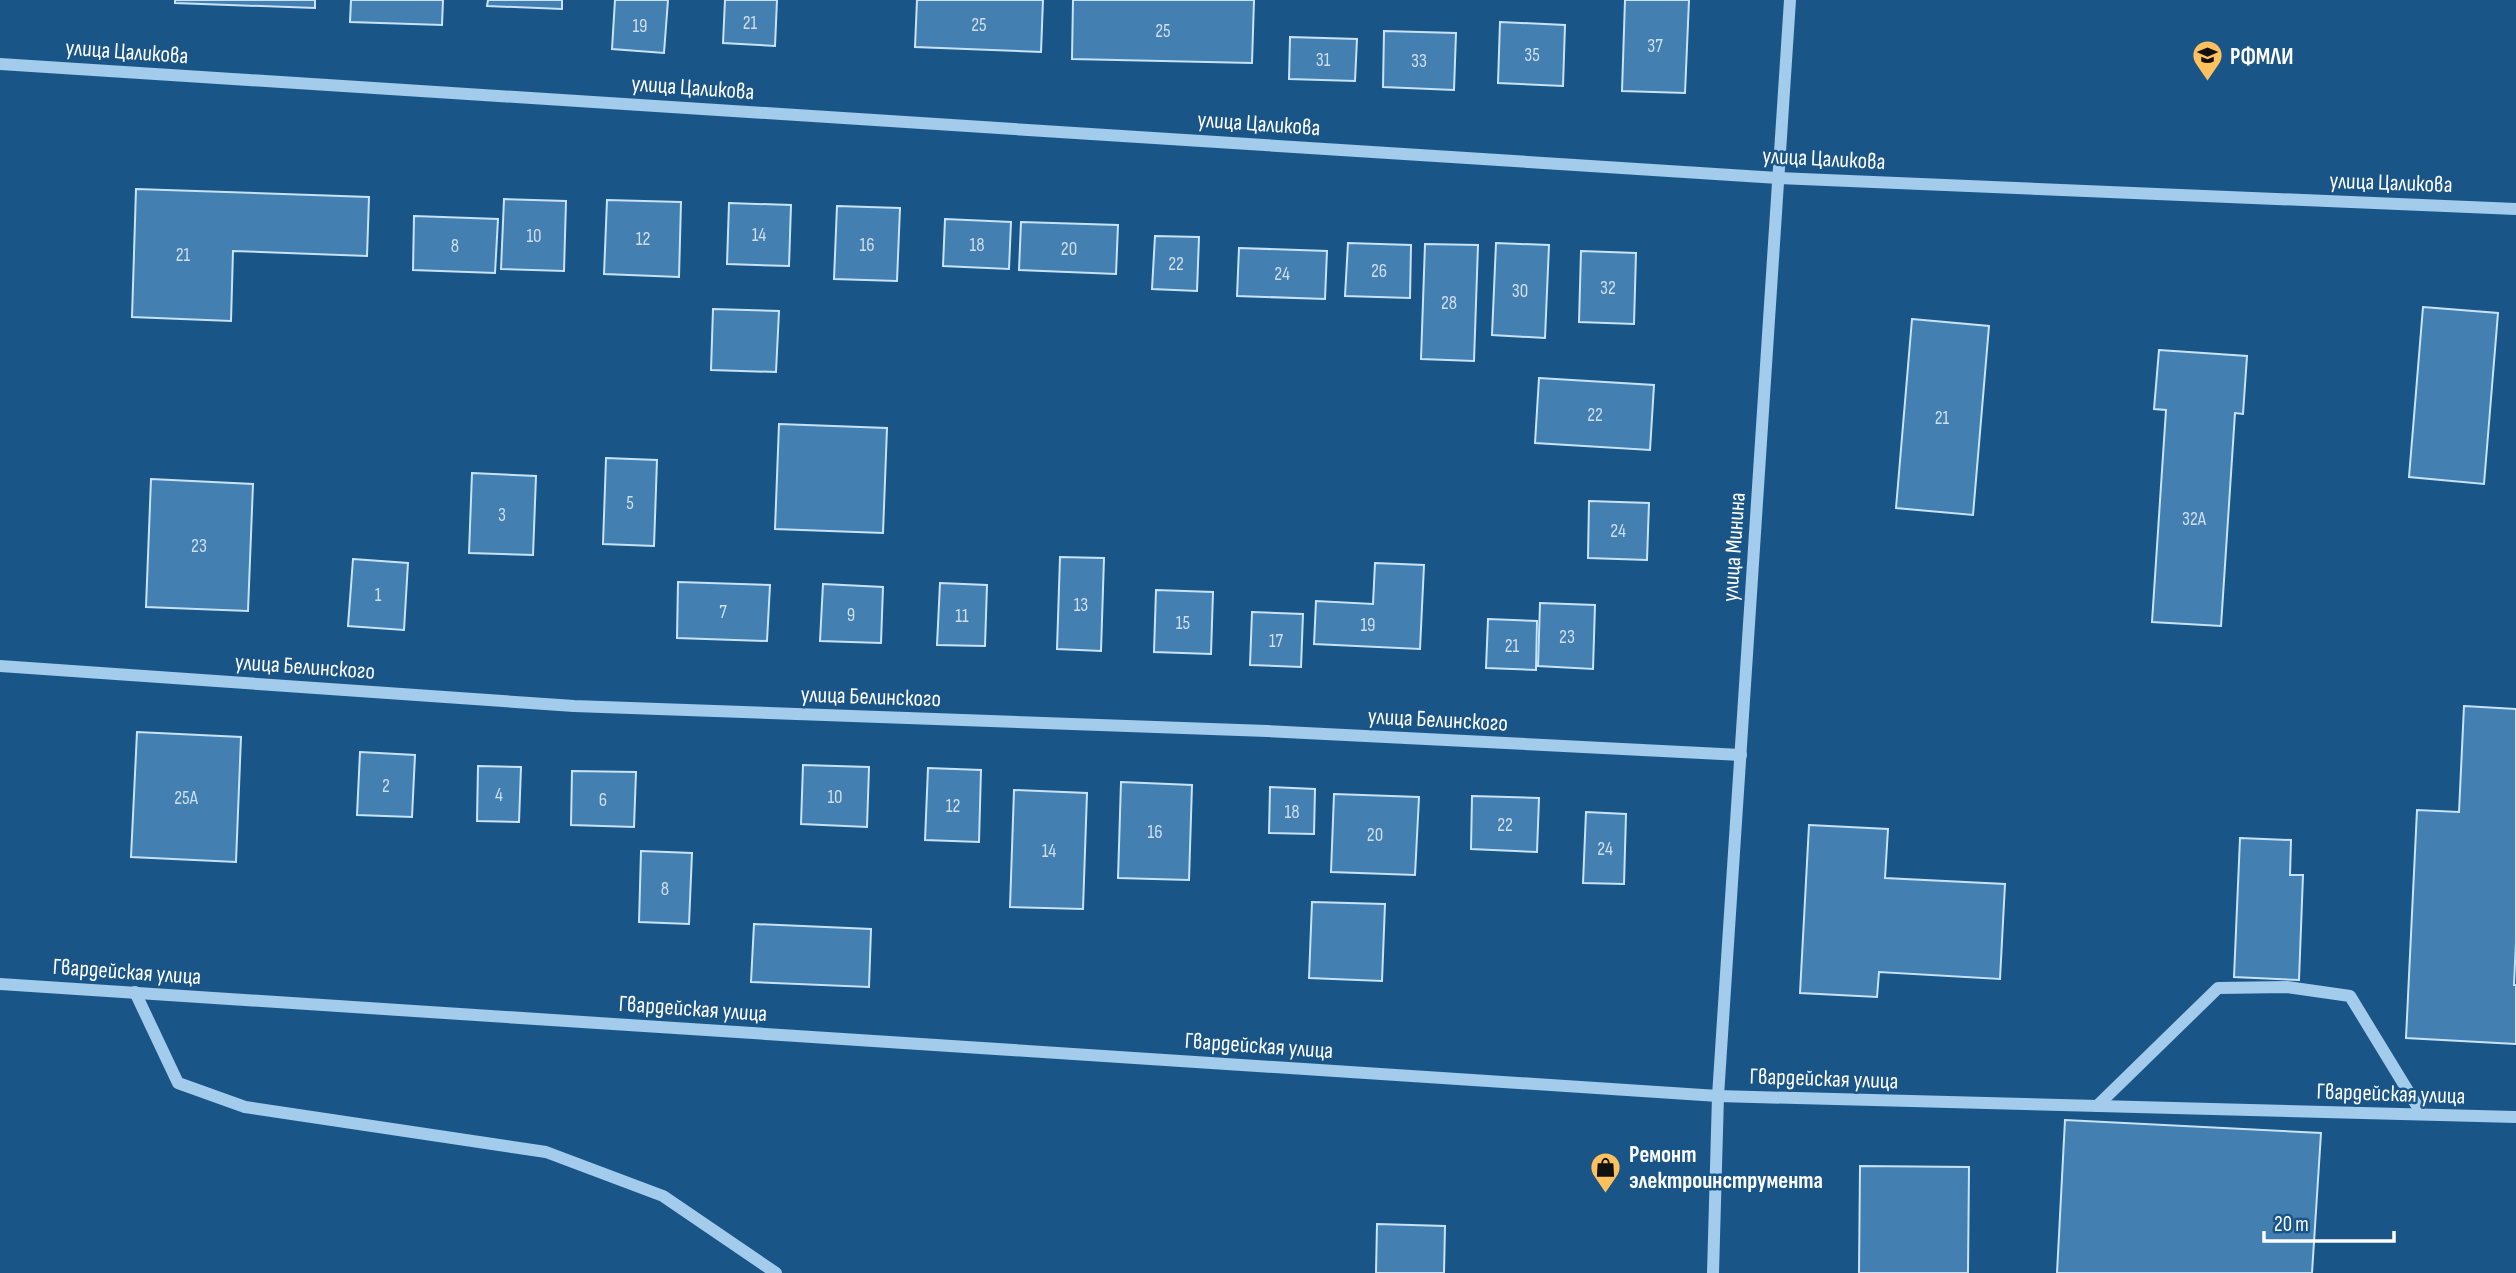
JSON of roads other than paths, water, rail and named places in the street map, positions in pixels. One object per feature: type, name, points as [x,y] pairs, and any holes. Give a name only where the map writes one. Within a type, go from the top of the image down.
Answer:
[{"type":"street","name":"улица Минина","points":[[1713,1273],[1718,1096],[1790,0]]},
{"type":"street","name":"улица Цаликова","points":[[0,64],[1778,178],[2516,209]]},
{"type":"street","name":"улица Белинского","points":[[0,666],[574,706],[1267,732],[1741,755]]},
{"type":"street","name":"Гвардейская улица","points":[[0,984],[1718,1096],[2516,1117]]},
{"type":"street","points":[[2097,1106],[2218,988],[2287,987],[2350,996],[2422,1114]]},
{"type":"street","points":[[135,992],[178,1083],[245,1107],[546,1152],[663,1196],[776,1273]]},
{"type":"place","name":"РФМЛИ","points":[[2207,83]]},
{"type":"place","name":"Ремонт электроинструмента","points":[[1606,1194]]}]
